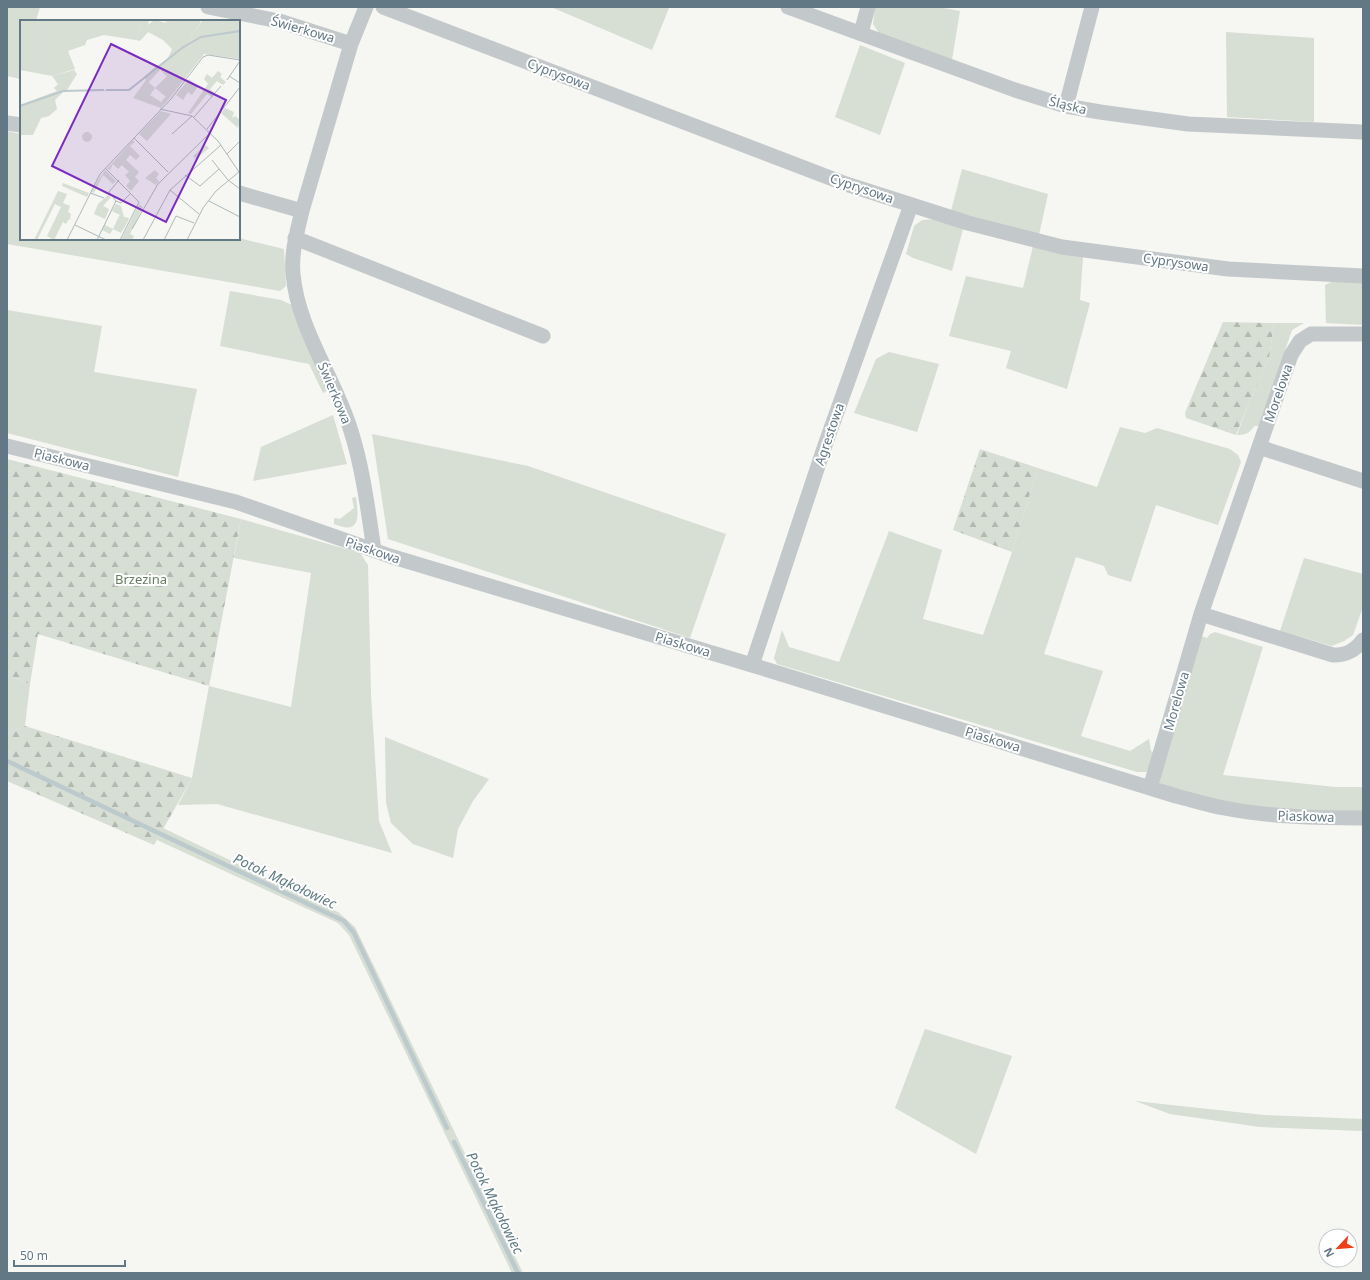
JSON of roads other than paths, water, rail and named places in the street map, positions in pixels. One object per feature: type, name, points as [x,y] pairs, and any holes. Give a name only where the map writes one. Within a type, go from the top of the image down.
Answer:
[{"type":"street","name":"Świerkowa","points":[[208,7],[279,21],[351,44]]},
{"type":"street","name":"Świerkowa","points":[[366,7],[351,44],[302,211],[295,238],[293,273],[297,297],[351,431],[369,515],[374,550]]},
{"type":"street","name":"Cyprysowa","points":[[383,7],[839,181],[968,223],[1062,246],[1228,269],[1363,276]]},
{"type":"street","name":"Śląska","points":[[788,7],[1015,90],[1066,106],[1188,124],[1363,132]]},
{"type":"street","points":[[861,33],[868,7]]},
{"type":"street","points":[[1066,106],[1092,7]]},
{"type":"street","points":[[7,123],[20,126]]},
{"type":"street","points":[[240,193],[302,211]]},
{"type":"street","name":"Agrestowa","points":[[752,665],[824,448],[911,205]]},
{"type":"street","points":[[295,238],[543,336]]},
{"type":"street","name":"Morelowa","points":[[1150,788],[1201,614],[1291,355],[1300,341],[1311,334],[1363,334]]},
{"type":"street","name":"Piaskowa","points":[[7,446],[236,502],[374,550],[1150,788],[1223,808],[1257,813],[1288,817],[1363,818]]},
{"type":"street","points":[[1259,447],[1363,481]]},
{"type":"street","points":[[1201,614],[1333,655],[1341,655],[1353,650],[1363,640]]},
{"type":"waterway","name":"Potok Mąkołowiec","points":[[7,761],[344,921],[354,933],[447,1128]]},
{"type":"waterway","name":"Potok Mąkołowiec","points":[[454,1142],[518,1273]]},
{"type":"park label","name":"Brzezina","points":[[141,579]]}]
